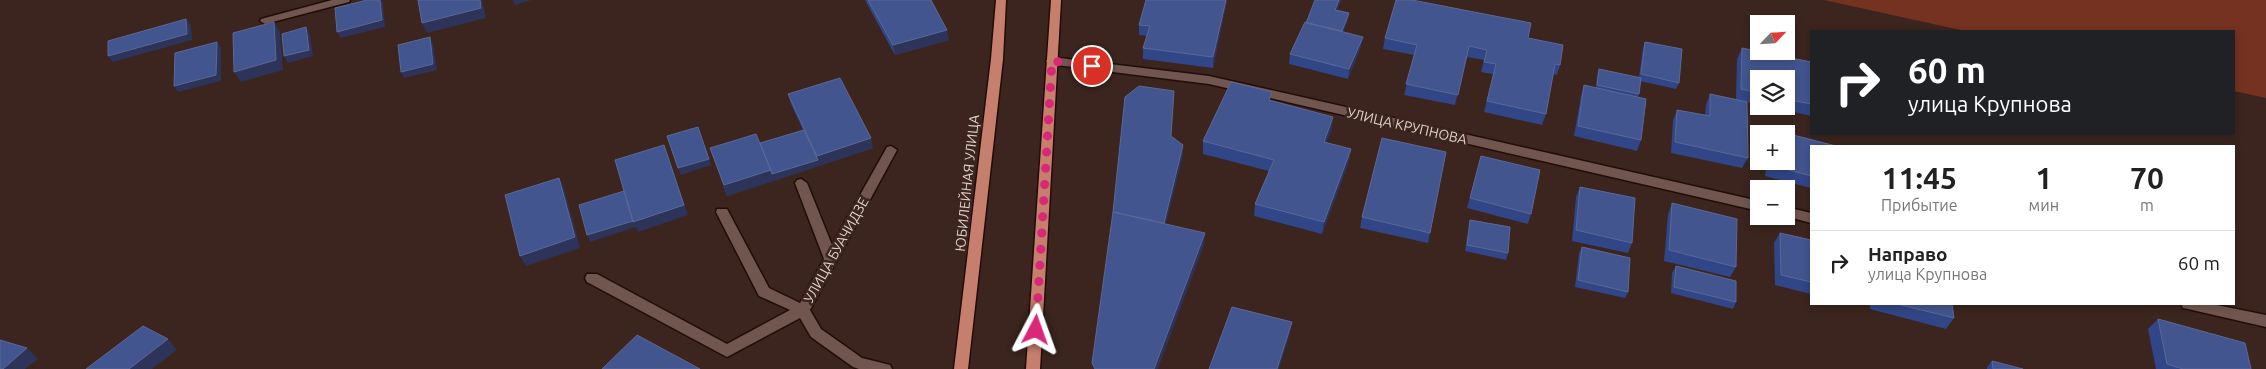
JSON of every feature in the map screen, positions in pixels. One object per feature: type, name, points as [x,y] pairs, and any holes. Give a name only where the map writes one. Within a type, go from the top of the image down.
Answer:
[{"type":"main road","name":"ЮБИЛЕЙНАЯ УЛИЦА","points":[[961,369],[1001,0]]},
{"type":"main road","points":[[1034,369],[1056,0]]},
{"type":"street","points":[[265,21],[345,0]]},
{"type":"street","name":"УЛИЦА КРУПНОВА","points":[[1052,61],[1210,80],[1750,204]]},
{"type":"street","name":"УЛИЦА БУАЧИДЗЕ","points":[[885,369],[858,363],[816,333],[802,310],[891,150]]},
{"type":"street","points":[[801,183],[831,259]]},
{"type":"street","points":[[722,212],[764,292],[802,310]]},
{"type":"street","points":[[1795,214],[1810,218]]},
{"type":"street","points":[[592,278],[727,351],[802,310]]},
{"type":"street","points":[[2193,305],[2266,321]]},
{"type":"shaded area","points":[[1824,0],[2266,0],[2266,98],[2235,91],[2235,30],[1960,30]]},
{"type":"building","points":[[367,0],[380,0],[382,20],[337,32],[335,8]]},
{"type":"building","points":[[418,0],[480,0],[481,8],[422,23]]},
{"type":"building","points":[[868,0],[931,0],[947,30],[893,45]]},
{"type":"building","points":[[1146,0],[1226,0],[1213,57],[1143,48],[1150,26],[1139,25]]},
{"type":"building","points":[[1315,0],[1339,0],[1335,10],[1349,13],[1342,31],[1306,23]]},
{"type":"building","points":[[1396,0],[1412,0],[1531,23],[1528,38],[1563,45],[1560,65],[1555,64],[1546,114],[1487,101],[1496,64],[1484,62],[1487,50],[1469,46],[1458,95],[1406,84],[1417,45],[1385,38]]},
{"type":"building","points":[[186,19],[187,34],[108,56],[108,41]]},
{"type":"building","points":[[274,22],[276,60],[234,72],[233,33]]},
{"type":"building","points":[[1305,22],[1363,37],[1349,69],[1290,54]]},
{"type":"building","points":[[306,27],[309,50],[284,56],[282,34]]},
{"type":"building","points":[[430,37],[433,64],[401,72],[398,45]]},
{"type":"building","points":[[217,42],[216,75],[174,86],[175,53]]},
{"type":"building","points":[[1645,42],[1682,49],[1679,83],[1641,74]]},
{"type":"building","points":[[1742,48],[1750,50],[1750,60],[1795,59],[1810,62],[1810,104],[1795,101],[1795,70],[1750,70],[1750,91],[1741,89]]},
{"type":"building","points":[[1599,69],[1641,78],[1639,94],[1597,85]]},
{"type":"building","points":[[840,78],[871,138],[817,156],[788,94]]},
{"type":"building","points":[[1231,82],[1272,92],[1269,100],[1333,117],[1324,142],[1351,149],[1324,222],[1255,204],[1274,160],[1203,141]]},
{"type":"building","points":[[1584,85],[1646,99],[1641,140],[1578,126]]},
{"type":"building","points":[[1139,86],[1174,91],[1171,136],[1183,145],[1164,223],[1113,212],[1125,97]]},
{"type":"building","points":[[1710,94],[1747,102],[1748,158],[1675,142],[1677,110],[1710,116]]},
{"type":"building","points":[[698,127],[709,159],[678,168],[667,136]]},
{"type":"building","points":[[804,130],[818,160],[772,174],[760,143]]},
{"type":"building","points":[[756,134],[771,170],[724,185],[710,148]]},
{"type":"building","points":[[1795,135],[1832,145],[1810,145],[1810,176],[1789,170],[1795,170]]},
{"type":"building","points":[[1382,138],[1446,152],[1430,233],[1362,217]]},
{"type":"building","points":[[664,145],[684,205],[633,222],[615,160]]},
{"type":"building","points":[[1481,156],[1540,170],[1531,214],[1470,198]]},
{"type":"building","points":[[559,178],[575,237],[520,256],[505,195]]},
{"type":"building","points":[[1580,187],[1635,198],[1632,243],[1576,230]]},
{"type":"building","points":[[624,191],[633,221],[587,235],[579,205]]},
{"type":"building","points":[[1672,203],[1737,219],[1736,267],[1669,250]]},
{"type":"building","points":[[1113,212],[1205,233],[1154,369],[1095,369],[1092,363]]},
{"type":"building","points":[[1470,220],[1510,227],[1508,253],[1467,245]]},
{"type":"building","points":[[1780,233],[1810,240],[1810,282],[1781,275]]},
{"type":"building","points":[[1582,247],[1630,258],[1628,292],[1578,280]]},
{"type":"building","points":[[1676,266],[1736,281],[1736,302],[1674,287]]},
{"type":"building","points":[[1901,305],[1952,305],[1954,318]]},
{"type":"building","points":[[1232,307],[1292,322],[1277,369],[1209,369]]},
{"type":"building","points":[[2158,319],[2245,343],[2251,369],[2183,369],[2167,364]]},
{"type":"building","points":[[143,326],[168,339],[129,369],[86,369]]},
{"type":"building","points":[[637,335],[700,369],[602,369]]},
{"type":"building","points":[[0,340],[27,348],[3,369],[0,369]]},
{"type":"building","points":[[1992,361],[2023,369],[1993,369]]},
{"type":"route","points":[[1036,330],[1052,61],[1092,66]]}]
